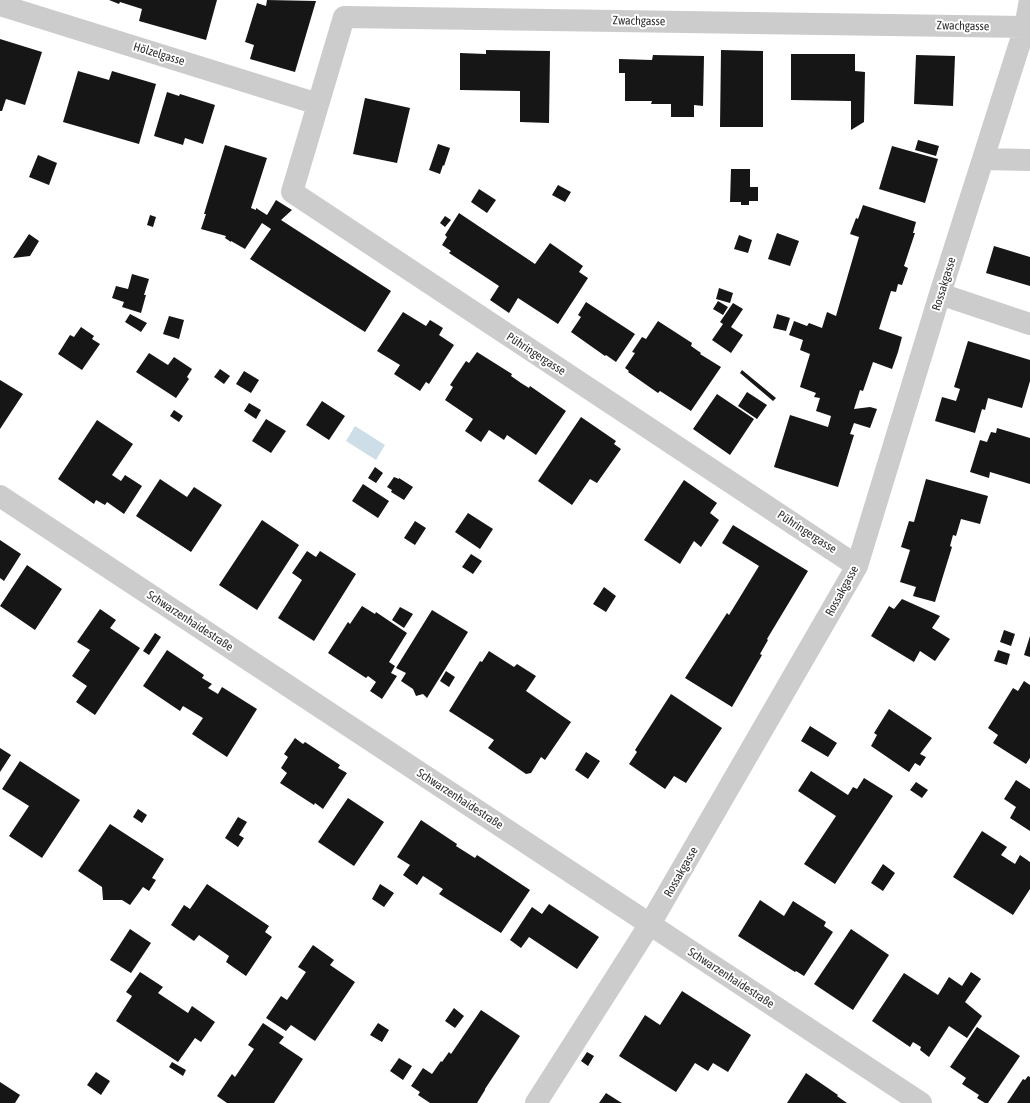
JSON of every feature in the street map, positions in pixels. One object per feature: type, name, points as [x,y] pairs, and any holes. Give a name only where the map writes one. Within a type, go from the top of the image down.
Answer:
[{"type":"street","name":"Rossakgasse","points":[[536,1103],[650,924],[857,566],[940,294],[1025,27],[1030,0]]},
{"type":"street","name":"Hölzelgasse","points":[[0,5],[318,104]]},
{"type":"street","name":"Zwachgasse","points":[[318,104],[344,17],[1025,27]]},
{"type":"street","name":"Pühringergasse","points":[[318,104],[292,192],[857,566]]},
{"type":"street","points":[[983,159],[1030,160]]},
{"type":"street","points":[[940,294],[1030,324]]},
{"type":"street","name":"Schwarzenhaidestraße","points":[[0,496],[921,1103]]},
{"type":"shaded area","points":[[355,426],[385,445],[376,460],[346,441]]},
{"type":"building","points":[[109,0],[217,0],[206,40],[139,21],[142,9],[120,2],[119,4]]},
{"type":"building","points":[[267,0],[316,1],[295,72],[250,59],[254,45],[245,42],[257,3],[266,6]]},
{"type":"building","points":[[0,39],[42,52],[25,105],[6,99],[2,111],[0,111]]},
{"type":"building","points":[[486,50],[550,51],[549,123],[520,122],[520,91],[460,90],[460,53],[486,54]]},
{"type":"building","points":[[721,50],[763,51],[763,127],[720,127]]},
{"type":"building","points":[[791,54],[855,54],[855,71],[865,72],[864,122],[851,130],[851,101],[791,100]]},
{"type":"building","points":[[653,55],[704,56],[703,106],[694,105],[694,117],[671,117],[671,104],[651,104],[652,101],[625,101],[625,73],[619,73],[619,59],[652,60]]},
{"type":"building","points":[[916,55],[955,56],[953,106],[914,104]]},
{"type":"building","points":[[78,71],[109,80],[112,71],[156,84],[139,144],[63,122]]},
{"type":"building","points":[[167,92],[179,96],[180,94],[215,105],[203,144],[185,138],[183,145],[154,136]]},
{"type":"building","points":[[365,98],[410,108],[397,163],[353,154]]},
{"type":"building","points":[[918,140],[939,146],[936,156],[915,150]]},
{"type":"building","points":[[438,144],[450,148],[440,174],[429,170]]},
{"type":"building","points":[[225,145],[267,158],[251,208],[256,210],[256,208],[267,215],[276,200],[292,210],[281,220],[391,291],[365,332],[250,259],[271,229],[262,223],[245,249],[225,238],[226,236],[201,229],[206,214],[204,214]]},
{"type":"building","points":[[892,146],[938,159],[925,203],[879,189]]},
{"type":"building","points":[[38,155],[57,163],[49,185],[29,177]]},
{"type":"building","points":[[731,169],[750,169],[750,187],[758,187],[758,201],[749,201],[749,205],[741,205],[741,202],[730,202]]},
{"type":"building","points":[[558,185],[571,192],[565,202],[552,195]]},
{"type":"building","points":[[479,189],[496,200],[487,213],[471,202]]},
{"type":"building","points":[[863,205],[916,222],[913,233],[915,233],[904,266],[908,268],[902,285],[898,284],[896,292],[891,291],[879,329],[902,337],[898,352],[892,369],[873,362],[863,391],[860,390],[854,409],[870,407],[877,409],[870,428],[854,423],[850,434],[854,435],[838,487],[774,467],[790,415],[828,427],[831,416],[816,411],[820,398],[814,397],[816,393],[800,387],[810,354],[800,350],[803,340],[789,335],[794,321],[807,326],[809,323],[822,328],[827,312],[836,316],[859,237],[850,234]]},
{"type":"building","points":[[459,213],[535,264],[550,243],[583,266],[579,272],[588,278],[558,324],[518,298],[509,313],[490,300],[499,286],[449,253],[451,251],[442,245],[447,237],[445,235]]},
{"type":"building","points":[[150,215],[156,217],[153,227],[147,225]]},
{"type":"building","points":[[445,216],[451,220],[445,227],[440,223]]},
{"type":"building","points":[[777,233],[799,241],[790,266],[768,259]]},
{"type":"building","points":[[29,234],[39,241],[30,256],[13,258]]},
{"type":"building","points":[[739,235],[752,240],[748,253],[734,249]]},
{"type":"building","points":[[994,246],[1030,257],[1030,286],[986,273]]},
{"type":"building","points":[[132,274],[149,279],[144,295],[146,295],[141,313],[122,307],[124,302],[112,298],[116,286],[128,289]]},
{"type":"building","points":[[719,288],[733,293],[730,303],[716,299]]},
{"type":"building","points":[[718,301],[728,307],[723,315],[713,309]]},
{"type":"building","points":[[586,302],[635,334],[616,362],[571,332],[581,317],[578,315]]},
{"type":"building","points":[[733,303],[743,309],[731,327],[743,335],[731,353],[712,340],[723,324],[720,322]]},
{"type":"building","points":[[403,312],[426,326],[430,320],[443,328],[439,335],[454,345],[429,384],[426,382],[420,391],[394,374],[400,365],[377,351]]},
{"type":"building","points":[[130,314],[147,323],[141,332],[125,322]]},
{"type":"building","points":[[777,314],[790,318],[786,331],[773,328]]},
{"type":"building","points":[[169,316],[184,320],[179,339],[163,334]]},
{"type":"building","points":[[658,321],[692,343],[691,346],[701,353],[700,354],[721,367],[691,411],[660,391],[658,393],[628,372],[629,371],[625,368],[635,353],[632,352],[642,337],[646,339]]},
{"type":"building","points":[[81,327],[94,336],[92,339],[100,344],[82,370],[58,354],[70,335],[74,337]]},
{"type":"building","points":[[968,341],[1030,360],[1030,381],[1022,408],[988,398],[985,410],[982,409],[975,433],[935,421],[942,397],[956,401],[960,389],[954,387]]},
{"type":"building","points":[[477,352],[512,374],[511,376],[521,383],[529,388],[530,386],[566,411],[536,455],[507,435],[504,440],[489,430],[481,442],[465,431],[473,419],[445,400],[453,387],[450,385],[466,361],[469,363]]},
{"type":"building","points":[[149,353],[168,365],[174,357],[192,369],[187,377],[189,379],[176,398],[136,372]]},
{"type":"building","points":[[220,369],[230,376],[224,384],[214,377]]},
{"type":"building","points":[[742,370],[776,398],[773,401],[740,373]]},
{"type":"building","points":[[244,371],[259,380],[251,393],[236,384]]},
{"type":"building","points":[[0,380],[23,394],[0,429]]},
{"type":"building","points":[[747,392],[767,405],[757,419],[738,406]]},
{"type":"building","points":[[717,394],[754,419],[730,455],[693,429]]},
{"type":"building","points":[[322,401],[345,416],[329,440],[306,425]]},
{"type":"building","points":[[249,403],[261,410],[256,419],[244,411]]},
{"type":"building","points":[[174,410],[183,416],[179,422],[170,416]]},
{"type":"building","points":[[581,417],[616,441],[614,444],[621,449],[597,483],[590,479],[572,505],[538,481]]},
{"type":"building","points":[[266,419],[286,431],[271,453],[252,441]]},
{"type":"building","points":[[97,420],[133,444],[112,475],[121,481],[125,475],[142,486],[124,514],[107,502],[105,505],[96,500],[94,504],[58,479]]},
{"type":"building","points":[[997,428],[1030,438],[1030,484],[990,472],[989,478],[970,472],[980,440],[987,442],[991,432],[996,433]]},
{"type":"building","points":[[375,467],[383,473],[376,483],[368,478]]},
{"type":"building","points":[[394,477],[399,478],[413,487],[404,500],[391,492],[392,490],[387,487]]},
{"type":"building","points":[[160,479],[187,497],[194,487],[222,505],[191,552],[136,516]]},
{"type":"building","points":[[926,479],[988,496],[980,524],[961,519],[956,536],[953,535],[950,546],[952,547],[935,602],[913,596],[916,587],[900,582],[910,550],[901,547],[909,521],[914,522]]},
{"type":"building","points":[[684,480],[717,503],[710,513],[719,520],[701,547],[694,541],[680,564],[644,540]]},
{"type":"building","points":[[363,484],[389,501],[378,518],[352,501]]},
{"type":"building","points":[[468,513],[493,529],[480,549],[455,532]]},
{"type":"building","points":[[262,520],[299,545],[257,610],[219,585]]},
{"type":"building","points":[[415,521],[426,528],[415,545],[404,538]]},
{"type":"building","points":[[733,525],[808,571],[767,639],[768,640],[760,654],[762,655],[732,707],[685,678],[727,613],[729,615],[759,566],[722,543]]},
{"type":"building","points":[[0,540],[21,554],[4,581],[0,578]]},
{"type":"building","points":[[307,551],[316,557],[320,551],[356,574],[314,641],[278,618],[302,580],[292,573]]},
{"type":"building","points":[[471,554],[482,561],[473,574],[462,567]]},
{"type":"building","points":[[27,565],[62,589],[35,630],[0,606]]},
{"type":"building","points":[[604,587],[616,596],[606,612],[593,604]]},
{"type":"building","points":[[902,599],[940,616],[932,628],[950,639],[935,661],[920,651],[914,662],[871,636],[889,606],[894,609]]},
{"type":"building","points":[[362,606],[375,614],[376,612],[407,633],[389,662],[395,666],[391,673],[397,676],[382,699],[370,691],[376,682],[368,676],[366,678],[328,653],[348,622],[350,624]]},
{"type":"building","points":[[400,607],[413,614],[404,628],[392,620]]},
{"type":"building","points":[[100,609],[116,620],[110,628],[140,648],[95,715],[76,702],[87,686],[72,676],[90,650],[77,642]]},
{"type":"building","points":[[432,610],[468,632],[427,698],[423,694],[416,696],[413,689],[401,681],[406,673],[396,668]]},
{"type":"building","points":[[1004,630],[1015,634],[1011,646],[1000,642]]},
{"type":"building","points":[[155,633],[161,637],[149,655],[143,651]]},
{"type":"building","points":[[1030,636],[1030,657],[1024,655]]},
{"type":"building","points":[[167,650],[204,675],[202,678],[212,684],[208,688],[218,694],[222,687],[257,709],[227,757],[192,734],[203,718],[183,706],[180,711],[143,686]]},
{"type":"building","points":[[998,650],[1010,654],[1007,665],[994,661]]},
{"type":"building","points":[[489,651],[514,667],[517,664],[536,676],[526,691],[571,722],[545,760],[541,757],[531,773],[526,774],[488,748],[494,740],[449,711],[480,661],[482,662]]},
{"type":"building","points":[[446,671],[455,677],[449,687],[440,681]]},
{"type":"building","points":[[1024,681],[1030,685],[1030,758],[1026,764],[993,743],[998,735],[988,728],[1013,688],[1018,691]]},
{"type":"building","points":[[671,694],[722,728],[686,783],[674,776],[665,789],[629,764],[637,752],[635,750]]},
{"type":"building","points":[[889,709],[932,738],[920,754],[926,757],[920,766],[915,763],[909,772],[871,746],[877,735],[874,733]]},
{"type":"building","points":[[810,726],[837,743],[828,757],[801,741]]},
{"type":"building","points":[[295,738],[303,744],[305,742],[340,765],[338,768],[347,773],[323,809],[315,803],[314,805],[280,783],[287,773],[281,768],[288,757],[284,754]]},
{"type":"building","points":[[0,748],[11,755],[0,772]]},
{"type":"building","points":[[586,752],[600,761],[588,779],[575,770]]},
{"type":"building","points":[[20,761],[80,800],[42,858],[9,836],[29,806],[2,789]]},
{"type":"building","points":[[811,771],[848,795],[853,787],[857,789],[864,778],[893,796],[835,884],[804,864],[836,816],[798,791]]},
{"type":"building","points":[[1016,780],[1030,789],[1030,831],[1010,818],[1016,807],[1004,799]]},
{"type":"building","points":[[916,782],[928,790],[922,798],[910,790]]},
{"type":"building","points":[[348,798],[384,822],[354,866],[318,842]]},
{"type":"building","points":[[138,809],[147,815],[142,823],[133,817]]},
{"type":"building","points":[[238,817],[247,822],[239,835],[244,838],[238,847],[225,838]]},
{"type":"building","points":[[421,820],[457,844],[456,846],[475,858],[477,855],[530,890],[501,933],[439,894],[443,889],[423,876],[417,885],[403,875],[410,865],[397,857]]},
{"type":"building","points":[[110,824],[164,859],[152,878],[156,880],[149,891],[143,887],[130,905],[122,900],[103,900],[102,887],[78,871]]},
{"type":"building","points":[[982,831],[1007,847],[1001,855],[1015,864],[1020,855],[1030,862],[1030,889],[1013,915],[953,877]]},
{"type":"building","points":[[883,864],[895,873],[883,891],[871,883]]},
{"type":"building","points":[[207,884],[269,926],[265,932],[272,937],[246,976],[226,962],[229,956],[199,935],[194,941],[171,925],[184,905],[190,909]]},
{"type":"building","points":[[380,884],[394,893],[384,907],[372,899]]},
{"type":"building","points":[[760,900],[784,916],[793,901],[826,922],[824,926],[833,932],[804,976],[796,971],[795,972],[738,936]]},
{"type":"building","points":[[549,904],[599,937],[577,969],[529,937],[521,948],[510,940],[532,907],[542,914]]},
{"type":"building","points":[[130,929],[151,943],[131,973],[110,960]]},
{"type":"building","points":[[851,929],[889,955],[853,1010],[814,984]]},
{"type":"building","points":[[313,945],[334,960],[330,965],[355,982],[315,1041],[291,1025],[286,1031],[266,1018],[281,996],[287,1000],[306,972],[298,967]]},
{"type":"building","points":[[140,972],[163,987],[158,993],[188,1013],[192,1006],[215,1022],[201,1042],[195,1038],[178,1062],[116,1021],[132,996],[126,992]]},
{"type":"building","points":[[971,972],[981,979],[965,1002],[982,1016],[967,1038],[949,1026],[929,1057],[920,1050],[921,1047],[913,1042],[910,1047],[872,1021],[904,973],[938,995],[949,977],[962,986]]},
{"type":"building","points":[[682,991],[751,1035],[728,1072],[713,1063],[708,1071],[695,1063],[676,1092],[619,1056],[645,1015],[660,1025]]},
{"type":"building","points":[[454,1008],[464,1016],[455,1028],[445,1021]]},
{"type":"building","points":[[481,1010],[520,1036],[477,1103],[430,1103],[418,1095],[420,1092],[411,1086],[423,1068],[432,1074],[449,1052],[451,1054]]},
{"type":"building","points":[[263,1023],[284,1037],[279,1043],[303,1059],[274,1103],[227,1103],[217,1096],[232,1074],[235,1077],[254,1049],[248,1045]]},
{"type":"building","points":[[378,1023],[389,1030],[382,1042],[370,1035]]},
{"type":"building","points":[[977,1027],[1020,1056],[988,1103],[985,1103],[977,1098],[979,1095],[962,1084],[966,1078],[950,1067]]},
{"type":"building","points":[[587,1052],[594,1056],[588,1066],[581,1061]]},
{"type":"building","points":[[399,1058],[412,1066],[403,1080],[390,1071]]},
{"type":"building","points":[[172,1062],[186,1070],[183,1076],[169,1067]]},
{"type":"building","points":[[96,1072],[110,1081],[101,1095],[87,1085]]},
{"type":"building","points":[[806,1073],[838,1095],[837,1096],[847,1103],[787,1103]]},
{"type":"building","points":[[1028,1076],[1030,1077],[1030,1103],[1007,1103],[1023,1079],[1025,1080]]},
{"type":"building","points":[[0,1082],[20,1095],[15,1103],[0,1103]]},
{"type":"building","points":[[606,1093],[617,1100],[622,1103],[599,1103]]}]
